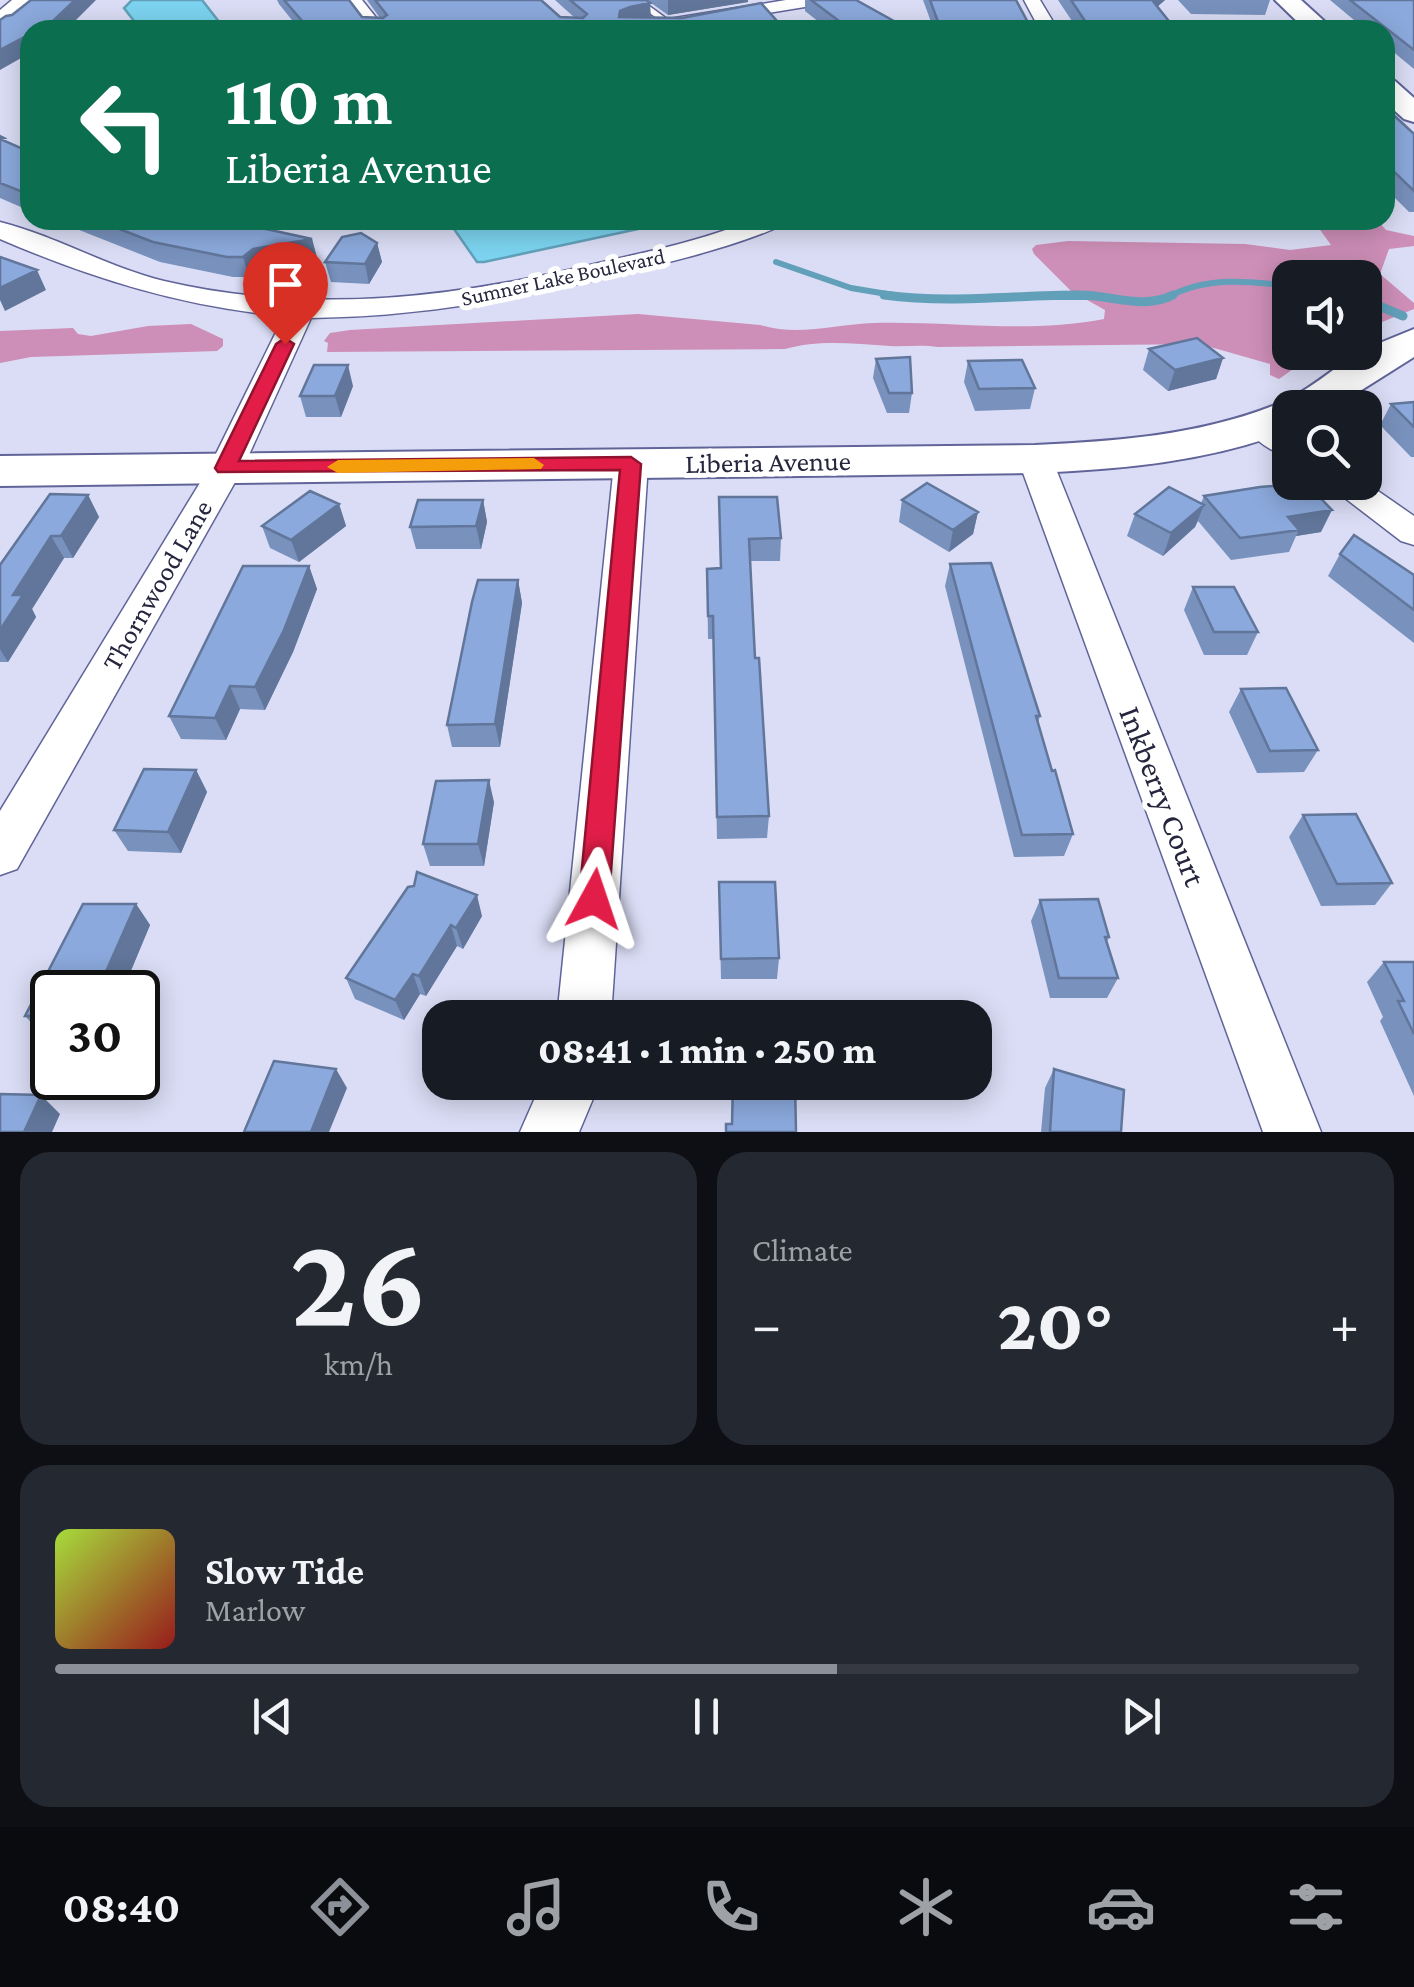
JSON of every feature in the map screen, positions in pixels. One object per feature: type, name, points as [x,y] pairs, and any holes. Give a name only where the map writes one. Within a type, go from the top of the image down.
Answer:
[{"type":"main road","points":[[1287,0],[1310,20]]},
{"type":"main road","points":[[1395,96],[1414,113]]},
{"type":"main road","points":[[1331,390],[1379,358],[1414,341]]},
{"type":"main road","name":"Liberia Avenue","points":[[0,471],[1035,459],[1174,447],[1272,430]]},
{"type":"street","points":[[0,19],[22,0]]},
{"type":"street","points":[[353,0],[369,20]]},
{"type":"street","points":[[743,0],[772,15]]},
{"type":"street","points":[[731,20],[772,15],[817,0]]},
{"type":"street","name":"Sumner Lake Boulevard","points":[[0,230],[119,279],[164,292],[240,307],[300,310],[404,308],[530,289],[699,246],[745,230]]},
{"type":"street","name":"Thornwood Lane","points":[[0,854],[226,468],[300,310]]},
{"type":"street","name":"Inkberry Court","points":[[1035,459],[1292,1132]]},
{"type":"street","points":[[586,1000],[631,464]]},
{"type":"street","points":[[1367,500],[1414,533]]},
{"type":"street","points":[[549,1132],[564,1100]]},
{"type":"lane","points":[[636,0],[664,20]]},
{"type":"shaded area","points":[[1320,230],[1386,230],[1414,236],[1414,246],[1389,249],[1382,268],[1382,260],[1272,260],[1272,370],[1292,370],[1279,379],[1270,375],[1270,364],[1200,344],[938,347],[837,343],[785,349],[327,352],[328,343],[324,341],[330,333],[350,330],[638,314],[788,330],[874,323],[1047,326],[1104,319],[1105,310],[1071,291],[1034,254],[1032,249],[1036,245],[1068,241],[1245,244],[1290,250],[1331,245]]},
{"type":"shaded area","points":[[1382,276],[1414,303],[1414,309],[1382,322]]},
{"type":"shaded area","points":[[191,324],[223,339],[223,346],[217,351],[31,357],[0,363],[0,331],[73,328],[78,334],[91,336],[148,326]]},
{"type":"water","points":[[132,0],[202,0],[218,20],[133,20],[124,8]]},
{"type":"water","points":[[455,230],[633,230],[484,262],[477,262]]},
{"type":"building","points":[[31,0],[75,0],[54,20],[20,20],[20,39],[0,50],[0,20]]},
{"type":"building","points":[[284,0],[349,0],[362,17],[383,18],[387,15],[375,0],[541,0],[560,17],[583,18],[587,14],[570,0],[646,0],[650,3],[620,11],[619,17],[682,18],[761,3],[776,20],[301,20]]},
{"type":"building","points":[[811,0],[856,0],[892,20],[838,20]]},
{"type":"building","points":[[930,0],[1016,0],[1027,20],[937,20]]},
{"type":"building","points":[[1071,0],[1152,0],[1168,20],[1084,20]]},
{"type":"building","points":[[1350,0],[1414,0],[1414,50],[1395,35],[1395,20],[1376,20]]},
{"type":"building","points":[[1395,116],[1414,134],[1414,191],[1395,173]]},
{"type":"building","points":[[0,139],[20,148],[20,191],[0,183]]},
{"type":"building","points":[[122,230],[271,230],[312,239],[253,249],[243,257],[153,242]]},
{"type":"building","points":[[361,233],[377,243],[365,264],[325,262],[342,237]]},
{"type":"building","points":[[0,257],[37,270],[0,288]]},
{"type":"building","points":[[1197,338],[1223,358],[1175,370],[1149,349]]},
{"type":"building","points":[[910,357],[912,393],[889,393],[876,359]]},
{"type":"building","points":[[1022,360],[1035,388],[979,389],[968,361]]},
{"type":"building","points":[[314,365],[348,365],[335,396],[300,396]]},
{"type":"building","points":[[1414,402],[1414,427],[1391,404]]},
{"type":"building","points":[[927,483],[978,512],[953,530],[902,500]]},
{"type":"building","points":[[1272,486],[1272,500],[1322,500],[1332,510],[1288,517],[1299,530],[1240,538],[1204,496]]},
{"type":"building","points":[[1169,487],[1204,505],[1171,533],[1135,514]]},
{"type":"building","points":[[310,491],[339,504],[291,540],[262,526]]},
{"type":"building","points":[[50,494],[88,495],[61,536],[51,536],[13,595],[23,595],[0,630],[0,565]]},
{"type":"building","points":[[719,497],[777,497],[781,538],[749,539],[769,816],[717,817],[713,616],[708,616],[707,569],[721,568]]},
{"type":"building","points":[[418,500],[483,500],[476,526],[410,527]]},
{"type":"building","points":[[1354,535],[1414,575],[1414,610],[1340,554]]},
{"type":"building","points":[[991,563],[1073,834],[1022,835],[950,564]]},
{"type":"building","points":[[243,566],[309,566],[284,630],[255,687],[230,686],[215,718],[169,716]]},
{"type":"building","points":[[478,580],[518,580],[495,724],[447,725],[472,602]]},
{"type":"building","points":[[1193,587],[1234,587],[1258,632],[1214,632]]},
{"type":"building","points":[[1286,688],[1318,750],[1270,751],[1241,689]]},
{"type":"building","points":[[144,769],[196,770],[168,832],[114,830]]},
{"type":"building","points":[[489,780],[478,844],[423,844],[436,781]]},
{"type":"building","points":[[1356,814],[1392,883],[1337,884],[1303,815]]},
{"type":"building","points":[[417,872],[477,895],[456,928],[451,925],[419,976],[413,974],[395,1000],[346,978],[408,887],[414,886]]},
{"type":"building","points":[[719,882],[775,882],[779,958],[721,959]]},
{"type":"building","points":[[1098,899],[1118,978],[1059,978],[1040,900]]},
{"type":"building","points":[[83,904],[136,904],[107,970],[49,970]]},
{"type":"building","points":[[1384,962],[1414,962],[1414,1034],[1398,1001],[1404,1001]]},
{"type":"building","points":[[274,1061],[336,1069],[311,1132],[244,1132]]},
{"type":"building","points":[[1054,1069],[1124,1090],[1121,1132],[1050,1132]]},
{"type":"building","points":[[0,1094],[30,1095],[30,1100],[39,1100],[24,1132],[0,1132]]},
{"type":"building","points":[[733,1100],[795,1100],[796,1132],[726,1132],[726,1124],[732,1124]]},
{"type":"waterway","points":[[776,262],[851,288],[905,297]]},
{"type":"waterway","points":[[1170,296],[1213,283],[1272,284]]},
{"type":"waterway","points":[[884,295],[958,299],[1097,297]]},
{"type":"waterway","points":[[1097,297],[1139,302],[1170,296]]},
{"type":"waterway","points":[[1042,297],[1097,297]]},
{"type":"waterway","points":[[1097,297],[1107,297]]},
{"type":"waterway","points":[[1382,307],[1403,316]]},
{"type":"slow traffic","points":[[338,467],[534,465]]},
{"type":"route","points":[[285,344],[226,468],[631,464],[594,899]]}]
